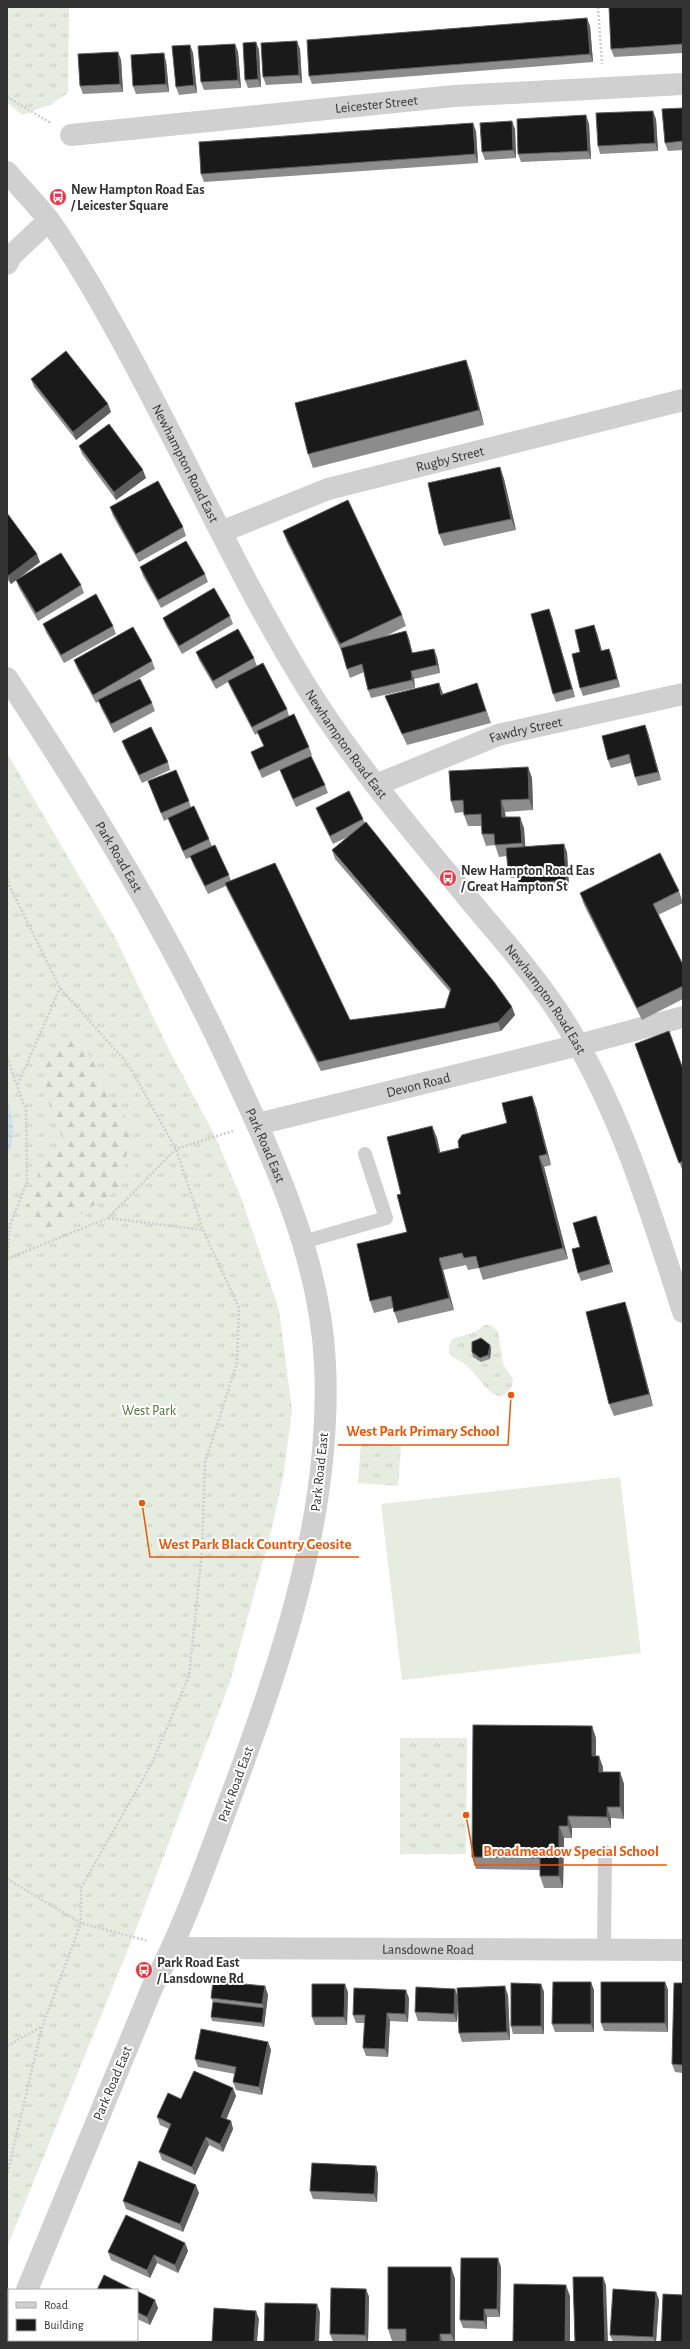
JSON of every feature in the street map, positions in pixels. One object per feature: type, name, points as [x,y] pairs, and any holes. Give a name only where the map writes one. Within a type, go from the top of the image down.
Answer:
[{"type":"street","name":"Leicester Street","points":[[71,135],[454,96],[683,84]]},
{"type":"street","name":"Newhampton Road East","points":[[7,172],[49,220],[83,271],[118,334],[276,637],[308,689],[376,785],[522,962],[579,1045],[605,1095],[680,1289],[683,1312]]},
{"type":"street","points":[[7,264],[12,255],[49,220]]},
{"type":"street","name":"Rugby Street","points":[[221,532],[335,487],[683,400]]},
{"type":"street","name":"Park Road East","points":[[7,678],[74,779],[132,877],[212,1025],[258,1124],[303,1242],[317,1307],[325,1361],[324,1428],[317,1507],[300,1592],[275,1670],[200,1879],[173,1948],[152,1988],[27,2289]]},
{"type":"street","name":"Fawdry Street","points":[[376,785],[498,735],[683,694]]},
{"type":"street","name":"Devon Road","points":[[258,1124],[579,1045],[683,1017]]},
{"type":"street","name":"Lansdowne Road","points":[[173,1948],[683,1950]]},
{"type":"lane","points":[[303,1242],[386,1218],[365,1154]]},
{"type":"lane","points":[[604,1950],[605,1852]]},
{"type":"path","points":[[598,7],[604,88]]},
{"type":"path","points":[[7,97],[71,135]]},
{"type":"path","points":[[7,877],[10,887],[60,988],[128,1064],[176,1149],[203,1230],[239,1308],[237,1363],[206,1462],[202,1552],[189,1676],[152,1763],[81,1888],[80,1923],[42,2027],[7,2176]]},
{"type":"path","points":[[18,1084],[60,988]]},
{"type":"path","points":[[7,1057],[18,1084],[26,1111],[27,1182],[10,1225],[7,1259],[108,1218],[176,1149],[258,1124]]},
{"type":"path","points":[[108,1218],[203,1230]]},
{"type":"path","points":[[7,1879],[80,1923],[173,1948]]},
{"type":"path","points":[[7,2046],[42,2027]]},
{"type":"green space","points":[[7,7],[69,7],[68,93],[50,105],[22,115],[7,102]]},
{"type":"green space","name":"West Park","points":[[7,753],[115,937],[167,1046],[215,1136],[242,1200],[279,1310],[292,1410],[284,1472],[271,1532],[230,1682],[133,1937],[7,2247]]},
{"type":"green space","points":[[75,1036],[92,1059],[107,1092],[133,1128],[119,1189],[60,1227],[33,1227],[24,1213],[40,1170],[63,1139],[51,1113],[42,1064]]},
{"type":"green space","points":[[485,1325],[491,1325],[498,1331],[503,1364],[513,1379],[510,1390],[502,1396],[491,1392],[486,1388],[467,1366],[449,1353],[449,1346],[452,1339],[475,1332]]},
{"type":"green space","points":[[361,1443],[401,1446],[398,1486],[358,1483]]},
{"type":"green space","points":[[620,1477],[641,1653],[402,1680],[381,1504]]},
{"type":"green space","points":[[400,1738],[467,1738],[466,1854],[400,1854]]},
{"type":"water","points":[[7,1100],[11,1114],[13,1135],[7,1156]]},
{"type":"building","points":[[609,7],[683,7],[683,44],[611,49]]},
{"type":"building","points":[[587,18],[590,54],[309,76],[307,40]]},
{"type":"building","points":[[297,41],[299,75],[263,77],[261,43]]},
{"type":"building","points":[[256,42],[258,79],[245,80],[243,43]]},
{"type":"building","points":[[235,44],[238,80],[201,82],[198,46]]},
{"type":"building","points":[[190,45],[194,85],[176,87],[172,46]]},
{"type":"building","points":[[118,52],[120,84],[80,86],[78,54]]},
{"type":"building","points":[[164,53],[166,84],[133,86],[131,55]]},
{"type":"building","points":[[683,108],[683,141],[665,143],[662,109]]},
{"type":"building","points":[[653,111],[655,143],[598,146],[596,113]]},
{"type":"building","points":[[586,115],[588,151],[518,154],[517,119]]},
{"type":"building","points":[[512,121],[513,150],[482,152],[480,123]]},
{"type":"building","points":[[473,123],[475,154],[201,174],[199,142]]},
{"type":"building","points":[[66,351],[108,404],[73,432],[31,379]]},
{"type":"building","points":[[466,360],[479,410],[308,454],[295,403]]},
{"type":"building","points":[[109,424],[143,470],[114,492],[79,446]]},
{"type":"building","points":[[500,467],[511,519],[439,534],[428,483]]},
{"type":"building","points":[[158,481],[183,527],[136,554],[110,507]]},
{"type":"building","points":[[348,500],[402,615],[340,644],[283,531]]},
{"type":"building","points":[[7,513],[37,554],[8,576],[7,574]]},
{"type":"building","points":[[186,541],[205,574],[158,600],[140,567]]},
{"type":"building","points":[[61,553],[81,585],[36,613],[16,580]]},
{"type":"building","points":[[214,588],[230,616],[179,646],[163,618]]},
{"type":"building","points":[[96,594],[113,626],[61,655],[43,624]]},
{"type":"building","points":[[549,609],[572,689],[553,694],[531,614]]},
{"type":"building","points":[[594,625],[601,651],[609,649],[617,679],[580,688],[572,654],[580,652],[575,630]]},
{"type":"building","points":[[133,627],[152,661],[93,695],[74,660]]},
{"type":"building","points":[[238,629],[254,658],[213,681],[196,652]]},
{"type":"building","points":[[406,631],[412,653],[434,649],[437,665],[411,671],[412,680],[368,690],[362,664],[347,669],[341,648]]},
{"type":"building","points":[[263,663],[287,709],[252,727],[228,681]]},
{"type":"building","points":[[140,679],[152,703],[111,724],[98,700]]},
{"type":"building","points":[[439,683],[441,695],[477,683],[486,711],[402,734],[385,696]]},
{"type":"building","points":[[294,714],[309,747],[259,770],[251,752],[264,746],[257,731]]},
{"type":"building","points":[[645,725],[658,772],[635,777],[629,754],[608,760],[602,736]]},
{"type":"building","points":[[151,727],[168,762],[139,775],[122,741]]},
{"type":"building","points":[[311,756],[325,785],[293,799],[280,770]]},
{"type":"building","points":[[528,767],[529,799],[501,800],[502,817],[520,817],[522,843],[495,845],[494,834],[482,834],[481,814],[464,815],[463,800],[451,801],[449,771]]},
{"type":"building","points":[[176,770],[189,801],[161,813],[148,781]]},
{"type":"building","points":[[349,791],[363,819],[330,836],[316,808]]},
{"type":"building","points":[[194,806],[209,839],[183,851],[168,818]]},
{"type":"building","points":[[366,822],[494,982],[512,1007],[498,1022],[318,1062],[225,883],[275,863],[350,1020],[445,1008],[451,989],[332,850]]},
{"type":"building","points":[[564,844],[566,880],[519,884],[517,869],[508,870],[506,848]]},
{"type":"building","points":[[215,845],[229,875],[205,886],[190,856]]},
{"type":"building","points":[[660,853],[679,891],[653,904],[683,965],[683,986],[637,1008],[580,893]]},
{"type":"building","points":[[669,1031],[683,1069],[683,1161],[679,1163],[635,1044]]},
{"type":"building","points":[[532,1096],[547,1154],[539,1156],[563,1248],[479,1268],[476,1256],[464,1258],[462,1253],[439,1258],[449,1298],[394,1312],[391,1296],[370,1301],[357,1244],[407,1232],[397,1195],[401,1194],[387,1137],[432,1126],[439,1153],[459,1148],[458,1141],[462,1135],[507,1123],[502,1103]]},
{"type":"building","points":[[596,1216],[610,1264],[578,1273],[572,1249],[580,1247],[573,1223]]},
{"type":"building","points":[[625,1302],[649,1394],[609,1404],[586,1312]]},
{"type":"building","points":[[481,1338],[490,1345],[488,1355],[480,1358],[472,1352],[472,1342]]},
{"type":"building","points":[[473,1725],[592,1726],[592,1756],[599,1756],[599,1772],[620,1772],[620,1807],[607,1807],[607,1817],[568,1816],[568,1826],[559,1826],[559,1876],[540,1876],[540,1858],[472,1857]]},
{"type":"building","points":[[213,1981],[265,1986],[262,2004],[211,1998]]},
{"type":"building","points":[[553,1982],[591,1982],[591,2024],[552,2024]]},
{"type":"building","points":[[601,1982],[665,1982],[665,2023],[601,2023]]},
{"type":"building","points":[[511,1983],[541,1984],[541,2026],[511,2026]]},
{"type":"building","points":[[674,1983],[683,1983],[683,2065],[672,2064]]},
{"type":"building","points":[[312,1984],[345,1984],[344,2017],[312,2017]]},
{"type":"building","points":[[505,1986],[507,2032],[459,2033],[457,1988]]},
{"type":"building","points":[[416,1987],[455,1989],[454,2014],[415,2012]]},
{"type":"building","points":[[354,1988],[406,1990],[405,2014],[387,2013],[385,2049],[363,2048],[365,2015],[353,2015]]},
{"type":"building","points":[[213,2002],[264,2008],[262,2023],[211,2017]]},
{"type":"building","points":[[201,2029],[268,2042],[259,2087],[233,2082],[236,2067],[195,2059]]},
{"type":"building","points":[[194,2071],[233,2088],[221,2117],[231,2121],[220,2144],[206,2137],[192,2167],[159,2152],[171,2124],[157,2117],[168,2093],[181,2099]]},
{"type":"building","points":[[139,2161],[196,2185],[180,2224],[123,2201]]},
{"type":"building","points":[[312,2163],[376,2166],[374,2194],[310,2191]]},
{"type":"building","points":[[126,2215],[185,2243],[175,2265],[154,2255],[147,2270],[108,2252]]},
{"type":"building","points":[[461,2258],[498,2258],[497,2309],[484,2309],[484,2321],[460,2320]]},
{"type":"building","points":[[388,2267],[451,2267],[451,2334],[440,2334],[440,2342],[406,2342],[406,2329],[388,2329]]},
{"type":"building","points":[[104,2275],[132,2289],[97,2289]]},
{"type":"building","points":[[573,2277],[603,2277],[605,2342],[575,2342]]},
{"type":"building","points":[[514,2284],[566,2285],[565,2342],[513,2342]]},
{"type":"building","points":[[331,2288],[366,2289],[365,2335],[330,2334]]},
{"type":"building","points":[[613,2289],[656,2292],[653,2337],[610,2335]]},
{"type":"building","points":[[138,2292],[155,2300],[147,2317],[138,2312]]},
{"type":"building","points":[[663,2294],[683,2295],[683,2342],[661,2342]]},
{"type":"building","points":[[265,2303],[317,2304],[315,2342],[264,2342]]},
{"type":"building","points":[[214,2308],[256,2311],[254,2342],[212,2342]]},
{"type":"building","points":[[98,2341],[112,2341],[112,2342]]},
{"type":"place","name":"New Hampton Road Eas / Leicester Square","points":[[58,197]]},
{"type":"place","name":"New Hampton Road Eas / Great Hampton St","points":[[448,878]]},
{"type":"place","name":"West Park Primary School","points":[[511,1395]]},
{"type":"place","name":"West Park Black Country Geosite","points":[[142,1503]]},
{"type":"place","name":"Broadmeadow Special School","points":[[466,1815]]},
{"type":"place","name":"Park Road East / Lansdowne Rd","points":[[144,1970]]}]
